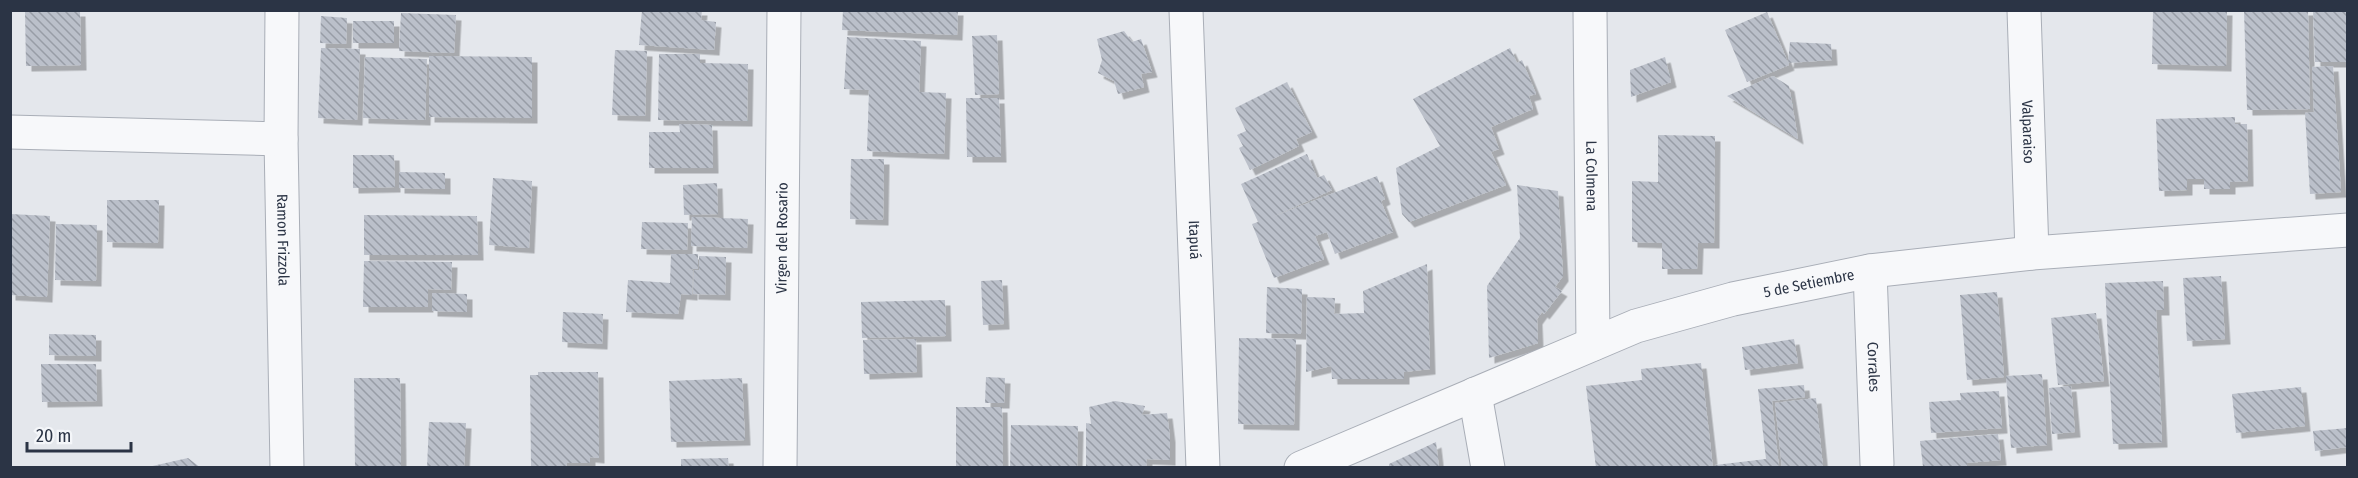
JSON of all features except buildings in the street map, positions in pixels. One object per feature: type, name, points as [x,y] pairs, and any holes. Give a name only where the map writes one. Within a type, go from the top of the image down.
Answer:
[{"type":"street","name":"Ramon Frizzola","points":[[282,10],[281,139],[287,468]]},
{"type":"street","name":"Virgen del Rosario","points":[[780,468],[784,10]]},
{"type":"street","name":"Itapuá","points":[[1186,10],[1203,468]]},
{"type":"street","name":"La Colmena","points":[[1590,10],[1593,344]]},
{"type":"street","name":"Valparaiso","points":[[2024,10],[2032,253]]},
{"type":"street","points":[[10,132],[281,139]]},
{"type":"street","name":"5 de Setiembre","points":[[1301,468],[1636,326],[1733,299],[1870,271],[2032,253],[2348,230]]},
{"type":"street","name":"Corrales","points":[[1870,271],[1877,464]]},
{"type":"street","points":[[1474,394],[1488,468]]}]
